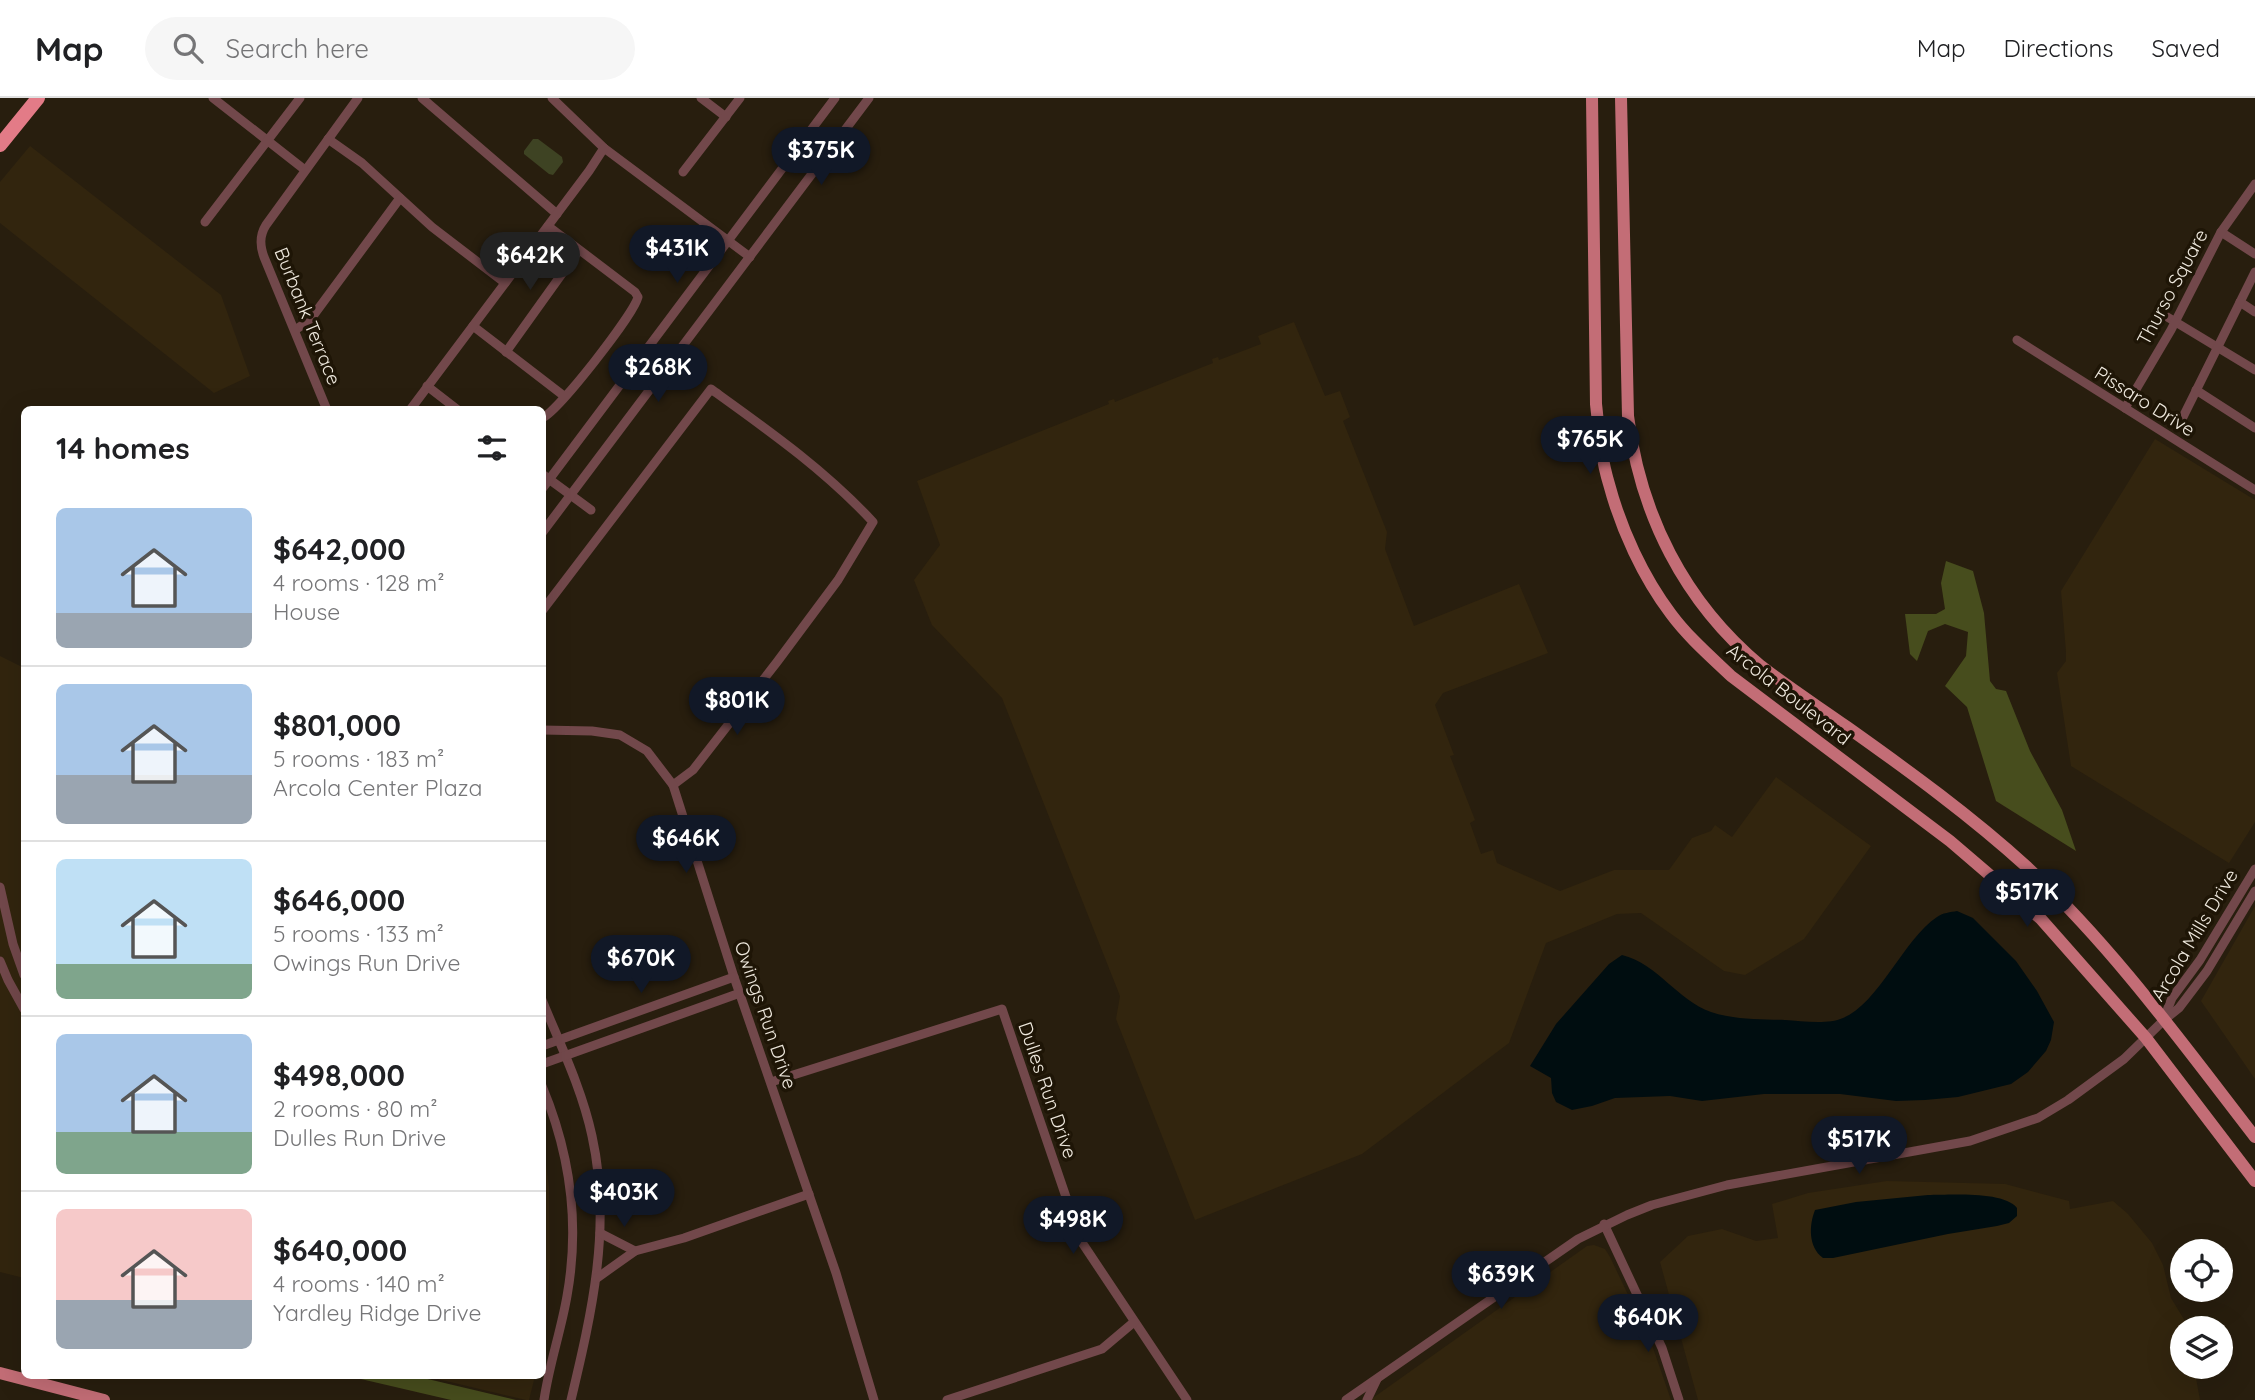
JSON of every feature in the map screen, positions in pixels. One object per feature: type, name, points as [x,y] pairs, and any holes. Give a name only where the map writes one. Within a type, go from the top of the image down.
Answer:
[{"type":"highway","points":[[0,145],[38,98]]},
{"type":"main road","name":"Arcola Boulevard","points":[[1592,98],[1596,404],[1599,430],[1608,482],[1620,516],[1651,583],[1671,614],[1700,647],[1731,676],[1950,841],[2041,919],[2146,1038],[2255,1181]]},
{"type":"main road","name":"Arcola Boulevard","points":[[1621,98],[1628,416],[1634,456],[1644,492],[1660,534],[1679,572],[1719,626],[1755,660],[1953,806],[2027,867],[2077,917],[2164,1020],[2255,1137]]},
{"type":"main road","points":[[0,1373],[21,1378]]},
{"type":"main road","points":[[23,1379],[104,1400]]},
{"type":"street","points":[[213,98],[305,170]]},
{"type":"street","points":[[205,222],[300,98]]},
{"type":"street","name":"Burbank Terrace","points":[[325,406],[264,257],[260,241],[263,230],[358,98]]},
{"type":"street","points":[[422,98],[557,214]]},
{"type":"street","points":[[552,98],[604,148],[750,257]]},
{"type":"street","points":[[701,98],[726,117]]},
{"type":"street","points":[[683,172],[740,98]]},
{"type":"street","points":[[591,510],[546,476],[835,98]]},
{"type":"street","points":[[546,528],[869,98]]},
{"type":"street","points":[[328,139],[362,163],[432,228],[505,283]]},
{"type":"street","points":[[413,406],[604,148]]},
{"type":"street","name":"Thurso Square","points":[[2125,408],[2176,321],[2221,232],[2255,184]]},
{"type":"street","points":[[295,330],[310,320],[400,198]]},
{"type":"street","points":[[546,415],[554,410],[633,311],[638,297],[548,226]]},
{"type":"street","points":[[2221,232],[2255,254]]},
{"type":"street","points":[[506,352],[579,250]]},
{"type":"street","points":[[2182,419],[2255,272]]},
{"type":"street","points":[[2240,302],[2255,312]]},
{"type":"street","points":[[2164,315],[2255,370]]},
{"type":"street","points":[[472,326],[564,396]]},
{"type":"street","name":"Pissaro Drive","points":[[2017,340],[2255,490]]},
{"type":"street","points":[[427,386],[453,406]]},
{"type":"street","points":[[546,606],[711,389],[784,441],[873,522],[838,580],[777,662],[693,770],[673,785]]},
{"type":"street","points":[[2196,390],[2255,428]]},
{"type":"street","name":"Owings Run Drive","points":[[546,730],[592,731],[620,735],[647,751],[673,785],[734,977],[836,1273],[874,1400]]},
{"type":"street","name":"Arcola Mills Drive","points":[[2164,1020],[2172,998],[2200,960],[2255,869]]},
{"type":"street","points":[[0,887],[21,967]]},
{"type":"street","name":"Arcola Mills Drive","points":[[1346,1400],[1578,1239],[1604,1224],[1652,1205],[1727,1185],[1970,1141],[2038,1118],[2068,1100],[2124,1059],[2179,1008],[2255,891]]},
{"type":"street","points":[[0,961],[21,1004]]},
{"type":"street","points":[[546,1044],[734,977]]},
{"type":"street","points":[[546,1062],[740,993]]},
{"type":"street","name":"Dulles Run Drive","points":[[771,1082],[1002,1009],[1077,1231],[1094,1262],[1187,1400]]},
{"type":"street","points":[[546,1010],[585,1111],[592,1135],[600,1186],[597,1278],[590,1322],[571,1400]]},
{"type":"street","points":[[544,1400],[567,1296],[573,1225],[563,1144],[546,1097]]},
{"type":"street","points":[[597,1278],[635,1251],[684,1238],[809,1194]]},
{"type":"street","points":[[1604,1224],[1662,1348],[1679,1400]]},
{"type":"street","points":[[600,1233],[635,1251]]},
{"type":"street","points":[[947,1400],[1102,1349],[1134,1322]]},
{"type":"street","points":[[1367,1400],[1378,1378]]},
{"type":"shaded area","points":[[30,146],[221,295],[250,376],[214,393],[0,223],[0,182]]},
{"type":"shaded area","points":[[1294,322],[1325,396],[1340,391],[1350,417],[1343,421],[1387,532],[1385,549],[1414,626],[1519,584],[1548,653],[1443,693],[1435,705],[1454,755],[1450,756],[1475,820],[1470,823],[1481,854],[1493,850],[1497,863],[1560,891],[1614,870],[1669,870],[1692,838],[1711,831],[1715,825],[1732,837],[1776,777],[1871,846],[1804,939],[1745,975],[1724,971],[1641,913],[1617,914],[1546,943],[1509,1043],[1362,1154],[1195,1220],[1116,1019],[1120,996],[1002,698],[932,625],[914,580],[940,545],[917,481],[1109,404],[1108,401],[1114,399],[1115,402],[1213,363],[1212,359],[1218,357],[1219,360],[1261,344],[1258,336]]},
{"type":"shaded area","points":[[2155,439],[2255,500],[2255,822],[2229,863],[2071,766],[2057,673],[2066,661],[2061,591]]},
{"type":"shaded area","points":[[0,656],[21,666],[21,1277],[0,1272]]},
{"type":"shaded area","points":[[2255,906],[2255,1079],[2201,1001]]},
{"type":"shaded area","points":[[1957,911],[1973,918],[2016,961],[2054,1022],[2046,1051],[2028,1072],[2011,1084],[1958,1097],[1925,1100],[1896,1101],[1840,1094],[1764,1094],[1702,1101],[1670,1096],[1615,1098],[1572,1110],[1556,1102],[1551,1078],[1530,1066],[1556,1024],[1609,964],[1622,955],[1646,966],[1688,999],[1711,1012],[1748,1019],[1830,1021],[1856,1011],[1925,927],[1939,916]]},
{"type":"shaded area","points":[[546,1164],[549,1187],[550,1261],[546,1332]]},
{"type":"shaded area","points":[[1887,1181],[2005,1184],[2069,1201],[2070,1209],[2113,1201],[2128,1214],[2152,1243],[2163,1265],[2170,1302],[2173,1302],[2182,1316],[2170,1316],[2170,1379],[2196,1379],[2200,1400],[1698,1400],[1660,1262],[1688,1236],[1722,1229],[1756,1241],[1778,1238],[1772,1204],[1808,1193]]},
{"type":"shaded area","points":[[1928,1195],[1989,1196],[2017,1208],[2017,1216],[2009,1223],[1997,1226],[1833,1258],[1823,1258],[1812,1242],[1811,1229],[1815,1210],[1856,1202]]},
{"type":"shaded area","points":[[1594,1245],[1605,1249],[1610,1257],[1652,1345],[1671,1400],[1370,1400],[1587,1246]]},
{"type":"shaded area","points":[[438,1379],[534,1379],[529,1400]]},
{"type":"green space","points":[[533,139],[538,139],[562,157],[563,162],[553,175],[524,154]]},
{"type":"green space","points":[[1946,561],[1973,571],[1984,613],[1990,681],[1996,689],[2006,691],[2030,751],[2062,810],[2076,851],[1996,801],[1967,707],[1945,686],[1966,656],[1968,632],[1945,624],[1928,631],[1917,661],[1910,654],[1905,614],[1936,614],[1945,609],[1941,583]]},
{"type":"green space","points":[[361,1379],[428,1379],[516,1400],[451,1400]]}]
